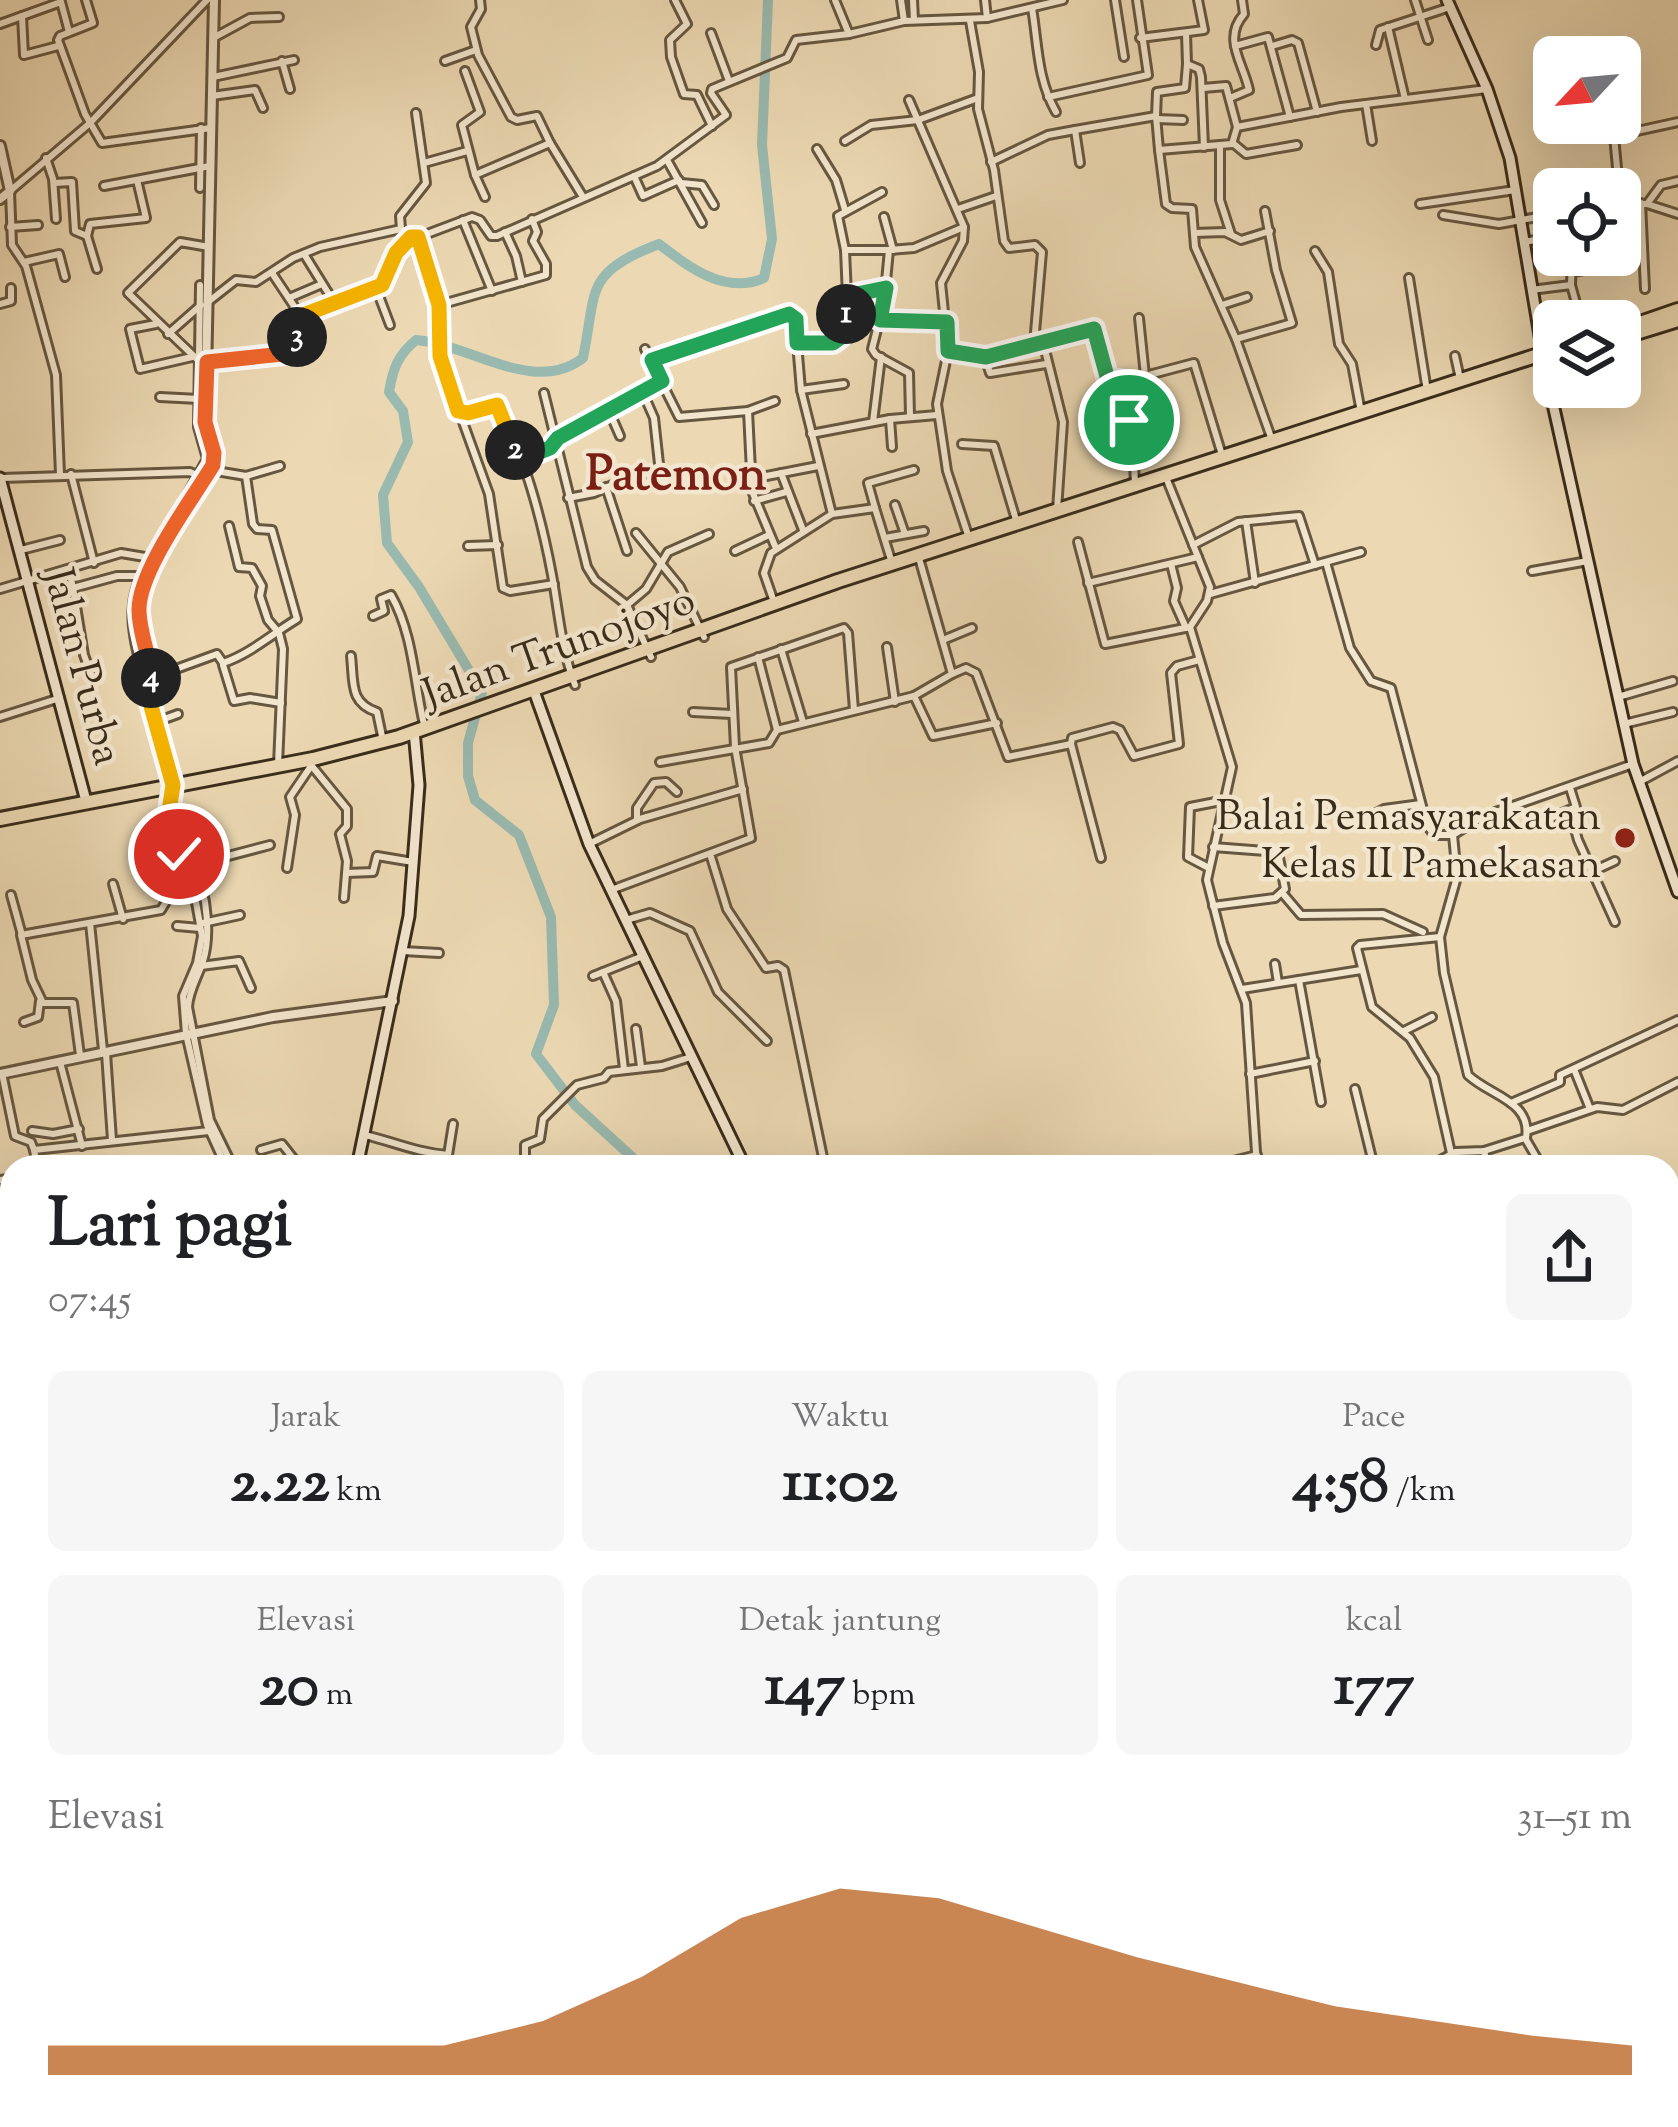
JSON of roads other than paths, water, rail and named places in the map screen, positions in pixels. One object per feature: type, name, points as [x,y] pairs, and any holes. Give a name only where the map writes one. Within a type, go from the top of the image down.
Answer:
[{"type":"highway","points":[[1641,325],[1678,310]]},
{"type":"highway","points":[[1641,329],[1678,320]]},
{"type":"highway","name":"Jalan Trunojoyo","points":[[702,633],[774,602],[892,563],[1135,485],[1168,483],[1272,440],[1533,360]]},
{"type":"highway","name":"Jalan Trunojoyo","points":[[282,765],[313,761],[536,697],[919,558],[1168,483],[1533,361]]},
{"type":"highway","points":[[0,819],[282,765]]},
{"type":"main road","points":[[1448,3],[1487,89],[1510,158],[1534,300]]},
{"type":"main road","points":[[1554,408],[1633,764],[1678,892]]},
{"type":"main road","name":"Jalan Purba","points":[[1,478],[86,801]]},
{"type":"main road","points":[[536,697],[589,844],[739,1155]]},
{"type":"main road","points":[[359,1155],[403,951],[414,862],[420,732]]},
{"type":"street","points":[[86,0],[92,23],[58,38],[90,123],[104,145],[207,128]]},
{"type":"street","points":[[142,577],[214,459],[199,399],[207,128],[213,77],[210,0]]},
{"type":"street","points":[[0,200],[90,123],[210,0]]},
{"type":"street","points":[[480,0],[481,10],[471,27],[476,50],[511,117],[537,116],[583,196]]},
{"type":"street","points":[[675,0],[687,26],[670,40],[673,63],[685,95],[697,95],[712,126]]},
{"type":"street","points":[[835,0],[849,34]]},
{"type":"street","points":[[901,0],[904,21]]},
{"type":"street","points":[[913,0],[914,21]]},
{"type":"street","points":[[985,0],[987,18]]},
{"type":"street","points":[[158,324],[130,328],[140,369],[293,353],[300,315],[386,282],[394,258],[415,237],[478,218],[493,237],[668,160],[726,113],[711,90],[789,57],[796,40],[904,21],[987,18],[1063,0]]},
{"type":"street","points":[[1115,0],[1124,57]]},
{"type":"street","points":[[1048,97],[1148,75],[1137,0]]},
{"type":"street","points":[[1140,38],[1206,30],[1198,0]]},
{"type":"street","points":[[1230,98],[1249,90],[1232,32],[1244,14],[1242,0]]},
{"type":"street","points":[[1415,0],[1428,40]]},
{"type":"street","points":[[0,24],[47,3],[63,4],[69,32]]},
{"type":"street","points":[[1376,45],[1378,32],[1448,3]]},
{"type":"street","points":[[90,11],[100,8]]},
{"type":"street","points":[[1032,8],[1036,54],[1056,112]]},
{"type":"street","points":[[22,16],[24,55],[59,46]]},
{"type":"street","points":[[214,37],[250,18],[280,17]]},
{"type":"street","points":[[970,20],[979,72],[978,98],[1006,246],[1035,245],[1042,252],[1038,343],[1063,422],[1057,510]]},
{"type":"street","points":[[1388,27],[1406,100]]},
{"type":"street","points":[[711,33],[729,81]]},
{"type":"street","points":[[1186,33],[1184,88],[1156,93],[1166,204],[1192,209],[1198,255],[1236,339],[1272,440]]},
{"type":"street","points":[[1235,46],[1268,37],[1291,117]]},
{"type":"street","points":[[1272,46],[1297,41],[1317,112]]},
{"type":"street","points":[[445,61],[476,50]]},
{"type":"street","points":[[213,77],[294,60]]},
{"type":"street","points":[[282,61],[290,89]]},
{"type":"street","points":[[1186,64],[1199,69],[1204,147]]},
{"type":"street","points":[[465,71],[480,112],[463,123],[467,151],[485,197]]},
{"type":"street","points":[[1203,88],[1225,85],[1238,127],[1234,144]]},
{"type":"street","points":[[1238,127],[1487,89]]},
{"type":"street","points":[[212,96],[255,90],[263,108]]},
{"type":"street","points":[[845,141],[871,125],[918,120],[978,98]]},
{"type":"street","points":[[909,100],[964,227],[964,242],[941,283],[948,351],[937,415],[946,471],[969,538]]},
{"type":"street","points":[[1366,104],[1372,141]]},
{"type":"street","points":[[401,229],[400,216],[424,187],[416,113]]},
{"type":"street","points":[[992,162],[1048,135],[1156,117],[1183,120]]},
{"type":"street","points":[[1617,168],[1614,136],[1678,122]]},
{"type":"street","points":[[1075,130],[1080,163]]},
{"type":"street","points":[[475,175],[550,143]]},
{"type":"street","points":[[1159,150],[1234,144],[1246,154],[1297,145]]},
{"type":"street","points":[[0,146],[10,191],[13,248],[24,262],[56,375],[60,471]]},
{"type":"street","points":[[1220,146],[1220,200],[1231,234]]},
{"type":"street","points":[[817,149],[838,186],[845,210]]},
{"type":"street","points":[[424,163],[467,151]]},
{"type":"street","points":[[45,158],[54,183],[56,219]]},
{"type":"street","points":[[668,160],[702,223]]},
{"type":"street","points":[[104,186],[206,166]]},
{"type":"street","points":[[200,188],[206,166]]},
{"type":"street","points":[[634,176],[644,196],[680,182],[703,185],[714,205]]},
{"type":"street","points":[[97,269],[87,236],[92,222],[146,218],[137,180]]},
{"type":"street","points":[[1645,289],[1644,204],[1661,185],[1678,181]]},
{"type":"street","points":[[54,183],[72,182],[75,231],[87,236]]},
{"type":"street","points":[[1420,204],[1515,190]]},
{"type":"street","points":[[797,343],[838,341],[847,296],[838,216],[881,192]]},
{"type":"street","points":[[958,209],[996,196]]},
{"type":"street","points":[[1644,204],[1678,214]]},
{"type":"street","points":[[1236,339],[1292,323],[1265,212]]},
{"type":"street","points":[[1443,215],[1498,224],[1533,218]]},
{"type":"street","points":[[884,217],[891,250],[872,349],[910,374],[910,416]]},
{"type":"street","points":[[439,305],[542,278],[548,270],[533,241],[537,232],[532,219]]},
{"type":"street","points":[[463,220],[492,291]]},
{"type":"street","points":[[10,227],[38,225]]},
{"type":"street","points":[[845,250],[910,249],[964,227]]},
{"type":"street","points":[[168,334],[236,280],[256,282],[304,254],[401,229],[415,237],[439,305],[438,343],[489,494],[505,590],[554,584]]},
{"type":"street","points":[[1194,233],[1231,234],[1241,240],[1270,231]]},
{"type":"street","points":[[505,232],[522,282]]},
{"type":"street","points":[[1523,242],[1533,240]]},
{"type":"street","points":[[202,425],[201,361],[128,292],[180,242],[206,247]]},
{"type":"street","points":[[1315,251],[1328,272],[1339,344],[1352,364],[1361,412]]},
{"type":"street","points":[[24,262],[59,254],[65,277]]},
{"type":"street","points":[[304,254],[335,304]]},
{"type":"street","points":[[272,273],[300,315]]},
{"type":"street","points":[[1572,276],[1575,300]]},
{"type":"street","points":[[1409,278],[1426,391]]},
{"type":"street","points":[[289,298],[322,284]]},
{"type":"street","points":[[200,285],[205,305]]},
{"type":"street","points":[[1531,290],[1571,285]]},
{"type":"street","points":[[0,304],[12,300],[11,288]]},
{"type":"street","points":[[376,288],[390,325]]},
{"type":"street","points":[[847,296],[886,288]]},
{"type":"street","points":[[1222,305],[1247,296]]},
{"type":"street","points":[[652,360],[789,314],[796,319],[801,390],[832,514]]},
{"type":"street","points":[[1139,318],[1145,376]]},
{"type":"street","points":[[880,320],[947,322]]},
{"type":"street","points":[[948,351],[986,357],[1094,329],[1108,380],[1194,363],[1222,457]]},
{"type":"street","points":[[645,349],[679,417],[748,411],[775,401]]},
{"type":"street","points":[[1455,356],[1460,379]]},
{"type":"street","points":[[873,422],[881,357]]},
{"type":"street","points":[[986,357],[990,374],[1046,364]]},
{"type":"street","points":[[1120,380],[1133,439],[1135,485]]},
{"type":"street","points":[[519,460],[662,381]]},
{"type":"street","points":[[801,390],[844,384]]},
{"type":"street","points":[[544,393],[587,567],[595,580],[627,605],[649,653]]},
{"type":"street","points":[[643,393],[654,418],[660,472]]},
{"type":"street","points":[[160,397],[199,399]]},
{"type":"street","points":[[458,411],[497,405],[535,506],[554,584],[560,640],[574,681]]},
{"type":"street","points":[[609,411],[620,436]]},
{"type":"street","points":[[748,411],[754,501],[775,547]]},
{"type":"street","points":[[811,434],[937,415]]},
{"type":"street","points":[[890,419],[892,447]]},
{"type":"street","points":[[962,444],[994,446],[1016,523]]},
{"type":"street","points":[[1,478],[60,471],[71,475],[246,476],[280,466]]},
{"type":"street","points":[[750,479],[818,466]]},
{"type":"street","points":[[892,563],[868,483],[914,470]]},
{"type":"street","points":[[568,498],[621,478],[680,473]]},
{"type":"street","points":[[781,473],[803,530]]},
{"type":"street","points":[[71,475],[94,562]]},
{"type":"street","points":[[223,663],[247,653],[297,617],[272,530],[259,530],[253,524],[246,476]]},
{"type":"street","points":[[1168,483],[1210,594]]},
{"type":"street","points":[[605,487],[627,550]]},
{"type":"street","points":[[754,501],[785,492]]},
{"type":"street","points":[[895,505],[905,534]]},
{"type":"street","points":[[774,602],[764,568],[775,547],[832,514],[875,508]]},
{"type":"street","points":[[1193,545],[1230,525],[1300,516],[1315,565]]},
{"type":"street","points":[[178,517],[142,577],[139,610],[156,722],[173,785],[172,856],[194,890],[202,924]]},
{"type":"street","points":[[1246,521],[1255,583]]},
{"type":"street","points":[[229,526],[239,567],[251,567],[258,575],[262,604],[276,630],[285,673],[282,765]]},
{"type":"street","points":[[885,538],[924,531]]},
{"type":"street","points":[[636,533],[680,587],[702,633]]},
{"type":"street","points":[[627,605],[646,589],[658,565],[676,547],[709,535]]},
{"type":"street","points":[[735,551],[769,535]]},
{"type":"street","points":[[21,550],[60,540]]},
{"type":"street","points":[[1078,542],[1106,645],[1188,627],[1210,594],[1360,551]]},
{"type":"street","points":[[468,547],[498,545]]},
{"type":"street","points":[[0,589],[121,553],[151,558]]},
{"type":"street","points":[[1088,583],[1198,556]]},
{"type":"street","points":[[919,558],[952,674]]},
{"type":"street","points":[[1532,571],[1588,560]]},
{"type":"street","points":[[1325,562],[1350,648],[1370,681],[1390,688],[1432,834],[1453,835],[1484,816],[1633,764]]},
{"type":"street","points":[[1171,564],[1177,586],[1174,601],[1188,627],[1232,767],[1208,867],[1223,943],[1242,989],[1256,1155]]},
{"type":"street","points":[[69,570],[92,677]]},
{"type":"street","points":[[73,588],[117,576],[142,577]]},
{"type":"street","points":[[373,616],[383,612],[381,598],[391,595],[409,634],[420,732]]},
{"type":"street","points":[[943,640],[972,628]]},
{"type":"street","points":[[611,890],[751,838],[735,747],[730,668],[846,629],[854,710]]},
{"type":"street","points":[[887,647],[895,701]]},
{"type":"street","points":[[781,649],[803,722]]},
{"type":"street","points":[[149,679],[217,654],[234,700],[281,703]]},
{"type":"street","points":[[351,656],[357,700],[377,712],[383,740]]},
{"type":"street","points":[[758,657],[777,730]]},
{"type":"street","points":[[1101,858],[1073,737],[1110,727],[1120,730],[1134,756],[1180,743],[1171,673],[1199,660]]},
{"type":"street","points":[[660,762],[769,743],[777,730],[914,696],[966,668],[975,671],[1010,758],[1071,744]]},
{"type":"street","points":[[1618,697],[1673,681]]},
{"type":"street","points":[[914,696],[934,736],[997,723]]},
{"type":"street","points":[[0,717],[60,698]]},
{"type":"street","points":[[693,712],[732,714]]},
{"type":"street","points":[[1624,724],[1673,712]]},
{"type":"street","points":[[156,722],[178,714]]},
{"type":"street","points":[[1639,782],[1678,760]]},
{"type":"street","points":[[286,868],[295,815],[290,797],[313,761],[347,809],[347,826],[340,834],[347,873],[344,898]]},
{"type":"street","points":[[637,820],[637,808],[654,783],[666,782],[676,792]]},
{"type":"street","points":[[1551,818],[1576,806],[1570,788]]},
{"type":"street","points":[[589,844],[637,820],[744,789]]},
{"type":"street","points":[[1208,867],[1188,856],[1190,807],[1227,800]]},
{"type":"street","points":[[1361,821],[1384,809],[1421,803]]},
{"type":"street","points":[[1570,811],[1615,922]]},
{"type":"street","points":[[170,831],[195,833]]},
{"type":"street","points":[[170,831],[176,849],[201,883],[201,960],[183,997],[209,1131],[223,1155]]},
{"type":"street","points":[[1453,835],[1456,877],[1440,937],[1468,1075],[1525,1116],[1537,1155]]},
{"type":"street","points":[[190,866],[271,845]]},
{"type":"street","points":[[1213,847],[1278,852],[1283,894],[1301,915],[1383,914],[1425,935]]},
{"type":"street","points":[[347,873],[374,871],[376,856],[414,862]]},
{"type":"street","points":[[710,856],[731,915],[766,968],[784,970],[823,1155]]},
{"type":"street","points":[[1591,872],[1615,861]]},
{"type":"street","points":[[113,884],[123,919]]},
{"type":"street","points":[[22,935],[161,910],[169,896],[194,890]]},
{"type":"street","points":[[1214,906],[1283,894]]},
{"type":"street","points":[[10,895],[32,980],[42,999],[46,1004],[73,1003],[80,1055]]},
{"type":"street","points":[[626,920],[650,914],[690,931],[718,992],[767,1041]]},
{"type":"street","points":[[177,926],[240,915]]},
{"type":"street","points":[[1425,919],[1425,935]]},
{"type":"street","points":[[90,923],[112,1140]]},
{"type":"street","points":[[1440,937],[1359,945],[1372,1006],[1404,1031],[1434,1077],[1450,1153]]},
{"type":"street","points":[[403,951],[439,952]]},
{"type":"street","points":[[593,976],[643,956]]},
{"type":"street","points":[[201,960],[239,961],[250,988]]},
{"type":"street","points":[[1275,964],[1278,983]]},
{"type":"street","points":[[1242,989],[1361,970]]},
{"type":"street","points":[[603,972],[616,1001],[624,1069]]},
{"type":"street","points":[[1299,980],[1322,1102]]},
{"type":"street","points":[[24,1022],[38,1017],[42,999]]},
{"type":"street","points":[[35,1155],[31,1142],[15,1136],[1,1074],[188,1033],[393,1001]]},
{"type":"street","points":[[1404,1031],[1432,1017]]},
{"type":"street","points":[[1511,1103],[1560,1083],[1560,1075],[1678,1020]]},
{"type":"street","points":[[636,1029],[641,1067]]},
{"type":"street","points":[[525,1155],[525,1145],[540,1139],[543,1119],[577,1085],[624,1069],[662,1066],[692,1057]]},
{"type":"street","points":[[59,1059],[82,1145]]},
{"type":"street","points":[[1250,1074],[1315,1060]]},
{"type":"street","points":[[1574,1069],[1590,1108]]},
{"type":"street","points":[[1447,1155],[1484,1151],[1590,1108],[1622,1110],[1678,1082]]},
{"type":"street","points":[[1355,1089],[1371,1155]]},
{"type":"street","points":[[206,1111],[224,1155]]},
{"type":"street","points":[[365,1135],[412,1151],[448,1155],[453,1124]]},
{"type":"street","points":[[32,1131],[53,1134],[79,1129]]},
{"type":"street","points":[[34,1150],[209,1131]]},
{"type":"street","points":[[261,1150],[282,1144],[291,1155]]},
{"type":"street","points":[[1484,1151],[1485,1155]]},
{"type":"waterway","points":[[630,1155],[575,1105],[536,1054],[554,1005],[551,917],[519,835],[475,800],[468,776],[468,743],[482,692],[387,543],[383,495],[408,442],[403,411],[389,392],[397,363],[416,340],[523,370],[544,372],[583,358],[593,300],[605,275],[634,254],[659,244],[696,270],[722,281],[764,278],[772,239],[762,145],[768,0]]},
{"type":"place","name":"Balai Pemasyarakatan Kelas II Pamekasan","points":[[1625,838]]},
{"type":"district","name":"Patemon","points":[[676,472]]}]
